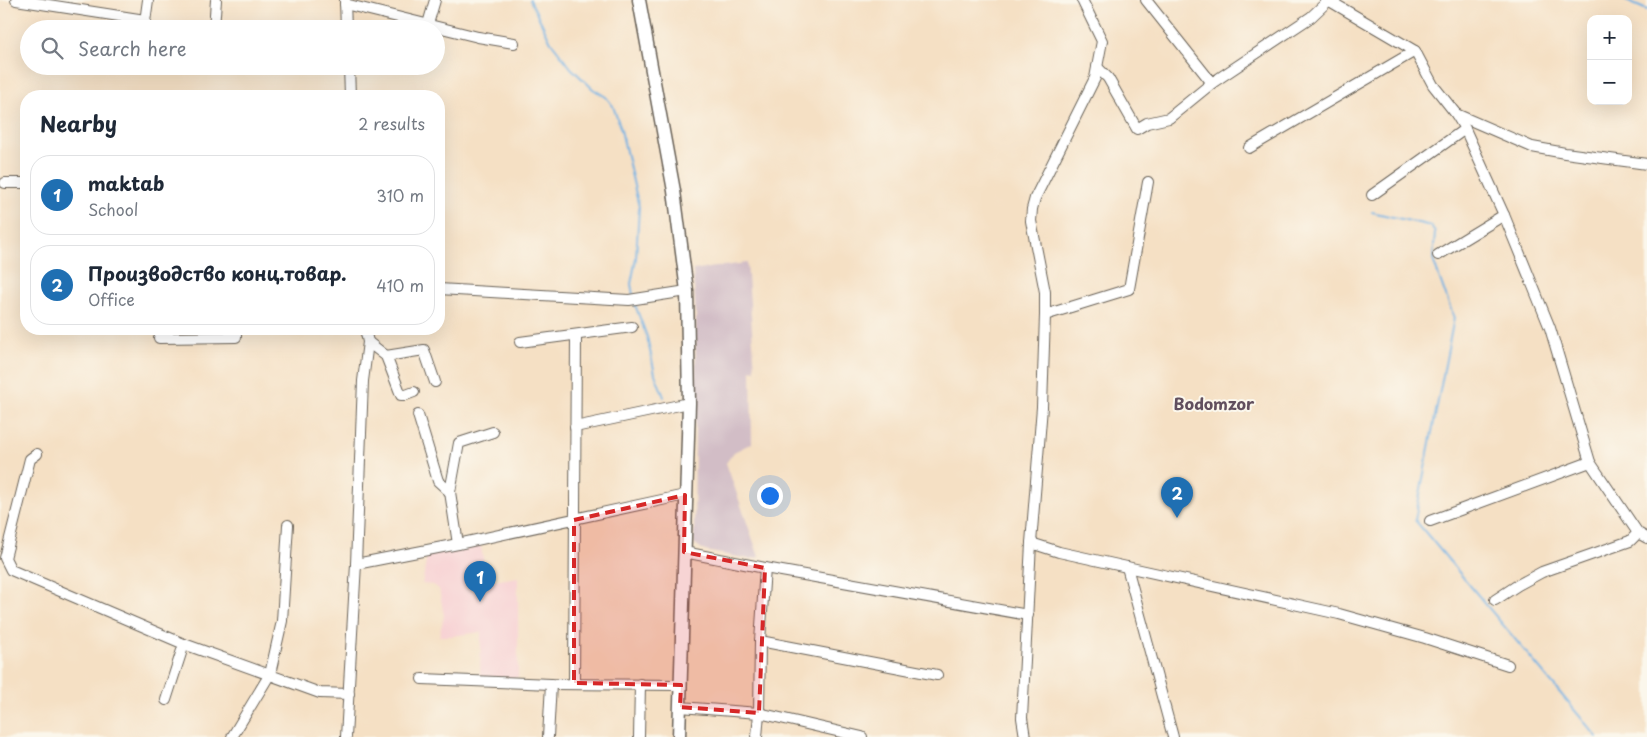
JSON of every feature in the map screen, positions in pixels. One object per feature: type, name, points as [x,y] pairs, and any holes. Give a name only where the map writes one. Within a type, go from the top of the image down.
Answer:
[{"type":"main road","points":[[640,0],[674,191],[687,291],[689,403],[679,737]]},
{"type":"street","points":[[16,0],[124,20]]},
{"type":"street","points":[[146,20],[148,0]]},
{"type":"street","points":[[215,20],[216,0]]},
{"type":"street","points":[[429,20],[435,0]]},
{"type":"street","points":[[1024,737],[1022,718],[1031,543],[1042,407],[1046,315],[1045,292],[1031,221],[1035,198],[1095,78],[1102,41],[1082,0]]},
{"type":"street","points":[[1146,0],[1212,83]]},
{"type":"street","points":[[1097,67],[1108,78],[1137,128],[1169,118],[1212,83],[1311,17],[1328,0],[1415,51],[1433,85],[1456,114],[1465,129],[1504,215],[1550,328],[1590,462],[1643,535],[1542,572],[1495,600]]},
{"type":"street","points":[[346,20],[345,2],[413,20]]},
{"type":"street","points":[[445,28],[514,43]]},
{"type":"street","points":[[1249,148],[1415,51]]},
{"type":"street","points":[[349,75],[350,90]]},
{"type":"street","points":[[1456,114],[1532,146],[1565,153],[1647,164]]},
{"type":"street","points":[[1372,195],[1465,129]]},
{"type":"street","points":[[1046,315],[1129,289],[1148,182]]},
{"type":"street","points":[[5,183],[20,184]]},
{"type":"street","points":[[1438,255],[1504,215]]},
{"type":"street","points":[[445,290],[629,300],[687,291]]},
{"type":"street","points":[[520,342],[632,327]]},
{"type":"street","points":[[159,338],[236,337],[236,335]]},
{"type":"street","points":[[346,737],[356,564],[363,381],[368,342],[366,335]]},
{"type":"street","points":[[574,683],[576,336]]},
{"type":"street","points":[[368,342],[386,356],[401,395],[414,392]]},
{"type":"street","points":[[386,356],[424,350],[435,382]]},
{"type":"street","points":[[575,427],[689,403]]},
{"type":"street","points":[[418,415],[438,481],[450,492]]},
{"type":"street","points":[[458,544],[450,492],[459,443],[493,432]]},
{"type":"street","points":[[37,454],[30,459],[5,558],[11,570],[184,644],[320,693],[349,694]]},
{"type":"street","points":[[1430,521],[1590,462]]},
{"type":"street","points":[[356,564],[685,496]]},
{"type":"street","points":[[232,737],[270,674],[282,621],[288,525]]},
{"type":"street","points":[[1031,543],[1059,552],[1338,614],[1425,638],[1508,665]]},
{"type":"street","points":[[684,552],[1028,615]]},
{"type":"street","points":[[1127,567],[1172,737]]},
{"type":"street","points":[[757,737],[760,641],[765,568]]},
{"type":"street","points":[[760,641],[937,675]]},
{"type":"street","points":[[166,700],[184,644]]},
{"type":"street","points":[[422,679],[551,684],[681,685]]},
{"type":"street","points":[[548,737],[551,684]]},
{"type":"street","points":[[639,737],[640,684]]},
{"type":"street","points":[[680,707],[759,713],[834,734],[862,737]]},
{"type":"highlighted area","points":[[685,495],[684,552],[765,568],[759,713],[680,707],[681,685],[574,683],[574,520]]},
{"type":"shaded area","points":[[747,263],[755,370],[751,370],[752,443],[734,452],[726,463],[759,557],[750,559],[705,551],[694,543],[696,318],[693,270]]},
{"type":"shaded area","points":[[480,543],[488,582],[518,577],[518,678],[480,678],[481,632],[439,636],[444,616],[439,589],[433,585],[422,584],[427,557],[431,552]]},
{"type":"waterway","points":[[530,0],[551,42],[571,68],[593,89],[606,97],[613,106],[621,130],[639,207],[636,258],[631,284],[633,295]]},
{"type":"waterway","points":[[1624,0],[1647,10]]},
{"type":"waterway","points":[[1372,212],[1431,226],[1435,232],[1433,260],[1454,318],[1415,520],[1597,737]]},
{"type":"waterway","points":[[634,302],[647,337],[655,374],[664,397]]},
{"type":"place","name":"Производство конц.товар.","points":[[1177,518]]},
{"type":"place","name":"maktab","points":[[480,602]]},
{"type":"district","name":"Bodomzor","points":[[1214,404]]}]
